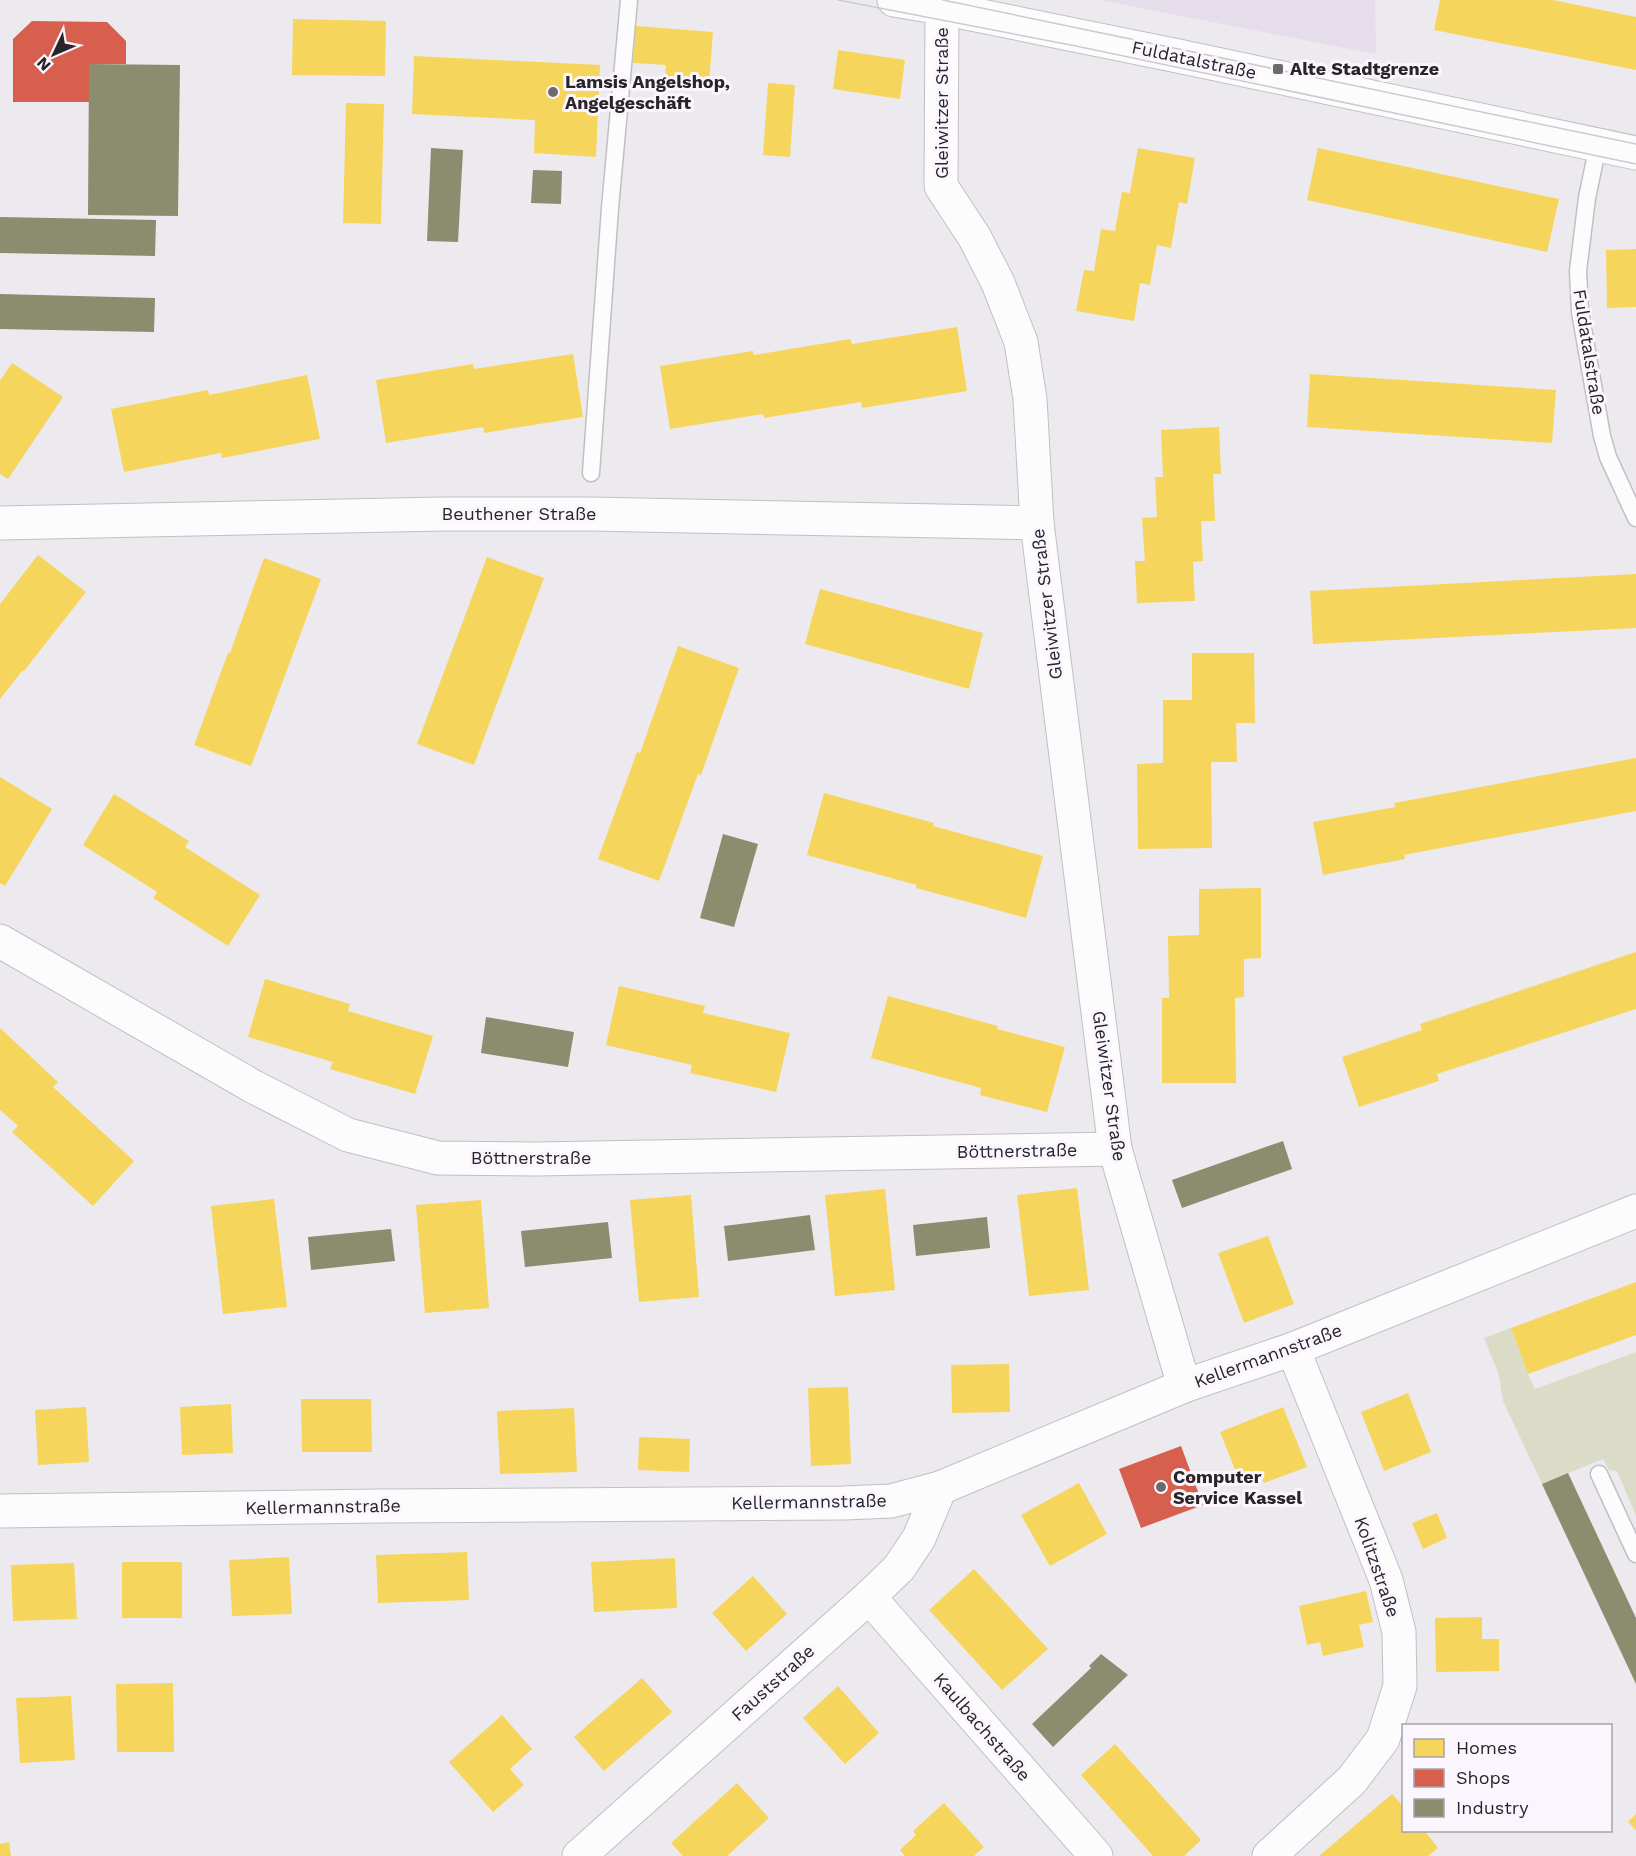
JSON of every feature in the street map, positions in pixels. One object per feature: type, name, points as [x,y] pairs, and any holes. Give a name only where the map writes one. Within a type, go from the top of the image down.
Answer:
[{"type":"street","name":"Fuldatalstraße","points":[[894,0],[942,8],[1636,153]]},
{"type":"street","name":"Gleiwitzer Straße","points":[[942,8],[941,186],[975,238],[998,283],[1020,342],[1030,399],[1037,523],[1115,1149],[1184,1386]]},
{"type":"street","name":"Beuthener Straße","points":[[0,523],[444,514],[580,514],[1037,523]]},
{"type":"street","name":"Böttnerstraße","points":[[0,941],[254,1087],[348,1135],[438,1158],[536,1159],[1115,1149]]},
{"type":"street","name":"Kellermannstraße","points":[[0,1511],[891,1501],[940,1488],[1184,1386],[1293,1349],[1636,1211]]},
{"type":"street","name":"Kolitzstraße","points":[[1269,1856],[1352,1780],[1383,1739],[1400,1686],[1399,1632],[1386,1580],[1293,1349]]},
{"type":"street","name":"Fauststraße","points":[[579,1856],[869,1598],[899,1568],[919,1538],[940,1488]]},
{"type":"street","name":"Kaulbachstraße","points":[[869,1598],[1096,1856]]},
{"type":"lane","points":[[591,473],[628,0]]},
{"type":"lane","name":"Fuldatalstraße","points":[[1598,145],[1587,198],[1578,271],[1580,312],[1602,436],[1608,457],[1636,519]]},
{"type":"lane","points":[[1599,1474],[1636,1554]]},
{"type":"shaded area","points":[[1100,0],[1375,0],[1376,54]]},
{"type":"green space","points":[[1511,1328],[1535,1389],[1636,1352],[1636,1516],[1617,1471],[1609,1470],[1603,1459],[1542,1484],[1503,1401],[1499,1375],[1484,1338]]},
{"type":"building: Homes","points":[[1440,0],[1553,0],[1636,17],[1636,70],[1434,30]]},
{"type":"building: Homes","points":[[293,19],[386,21],[385,76],[292,75]]},
{"type":"building: Homes","points":[[636,26],[713,32],[709,83],[665,80],[666,65],[633,63]]},
{"type":"building: Homes","points":[[838,50],[905,60],[900,99],[833,89]]},
{"type":"building: Homes","points":[[414,56],[600,65],[596,157],[534,153],[535,120],[412,114]]},
{"type":"building: Homes","points":[[768,83],[795,85],[790,157],[763,155]]},
{"type":"building: Homes","points":[[346,103],[384,104],[381,224],[343,223]]},
{"type":"building: Homes","points":[[1138,148],[1195,158],[1187,204],[1179,202],[1171,248],[1157,245],[1150,285],[1140,283],[1134,321],[1076,311],[1084,270],[1094,271],[1101,229],[1115,231],[1122,192],[1130,193]]},
{"type":"building: Homes","points":[[1318,148],[1559,199],[1547,252],[1307,200]]},
{"type":"building: Homes","points":[[1636,249],[1636,307],[1607,308],[1606,250]]},
{"type":"building: Homes","points":[[957,327],[967,391],[862,408],[861,402],[764,418],[763,414],[670,429],[660,366],[753,351],[754,355],[850,339],[852,344]]},
{"type":"building: Homes","points":[[573,354],[583,417],[484,433],[483,427],[386,443],[376,380],[473,364],[474,369]]},
{"type":"building: Homes","points":[[12,363],[63,397],[8,479],[0,474],[0,381]]},
{"type":"building: Homes","points":[[1310,374],[1556,390],[1552,443],[1307,427]]},
{"type":"building: Homes","points":[[307,375],[320,439],[222,458],[221,453],[124,472],[111,409],[208,390],[209,395]]},
{"type":"building: Homes","points":[[1219,427],[1221,474],[1213,474],[1215,521],[1201,521],[1203,561],[1193,562],[1195,601],[1137,603],[1135,561],[1145,561],[1142,518],[1157,517],[1155,477],[1163,477],[1161,430]]},
{"type":"building: Homes","points":[[38,555],[86,592],[0,699],[0,604]]},
{"type":"building: Homes","points":[[487,557],[544,578],[474,765],[417,744]]},
{"type":"building: Homes","points":[[264,558],[321,579],[251,766],[194,745]]},
{"type":"building: Homes","points":[[1636,574],[1636,628],[1313,644],[1310,591]]},
{"type":"building: Homes","points":[[820,589],[983,633],[969,689],[805,644]]},
{"type":"building: Homes","points":[[678,646],[739,668],[701,775],[698,774],[659,881],[598,859],[637,752],[640,753]]},
{"type":"building: Homes","points":[[1192,653],[1254,653],[1255,723],[1236,723],[1237,762],[1211,762],[1212,848],[1138,849],[1137,764],[1163,763],[1163,700],[1192,700]]},
{"type":"building: Homes","points":[[1636,758],[1636,811],[1404,855],[1405,859],[1323,875],[1313,822],[1395,807],[1394,803]]},
{"type":"building: Homes","points":[[0,777],[52,809],[5,886],[0,883]]},
{"type":"building: Homes","points":[[824,793],[1043,856],[1026,918],[807,855]]},
{"type":"building: Homes","points":[[114,794],[189,841],[185,847],[260,895],[228,946],[153,898],[157,892],[83,845]]},
{"type":"building: Homes","points":[[1261,888],[1261,958],[1244,959],[1244,997],[1235,998],[1236,1083],[1162,1083],[1162,998],[1169,998],[1168,936],[1199,935],[1199,889]]},
{"type":"building: Homes","points":[[1636,952],[1636,1009],[1437,1074],[1439,1081],[1359,1107],[1342,1057],[1422,1030],[1420,1024]]},
{"type":"building: Homes","points":[[265,979],[350,1004],[348,1011],[433,1036],[415,1094],[330,1069],[333,1062],[248,1037]]},
{"type":"building: Homes","points":[[619,986],[705,1006],[703,1013],[790,1033],[776,1092],[690,1073],[692,1065],[606,1045]]},
{"type":"building: Homes","points":[[888,996],[1065,1047],[1047,1112],[980,1095],[981,1088],[871,1058]]},
{"type":"building: Homes","points":[[0,1028],[58,1082],[53,1087],[134,1161],[93,1206],[12,1132],[18,1126],[0,1110]]},
{"type":"building: Homes","points":[[1077,1188],[1089,1290],[1029,1296],[1017,1195]]},
{"type":"building: Homes","points":[[885,1189],[895,1290],[835,1296],[825,1195]]},
{"type":"building: Homes","points":[[691,1195],[699,1297],[639,1302],[630,1200]]},
{"type":"building: Homes","points":[[274,1199],[287,1307],[223,1314],[211,1206]]},
{"type":"building: Homes","points":[[481,1200],[489,1308],[425,1313],[416,1205]]},
{"type":"building: Homes","points":[[1268,1236],[1294,1304],[1244,1323],[1218,1253]]},
{"type":"building: Homes","points":[[1636,1282],[1636,1335],[1528,1374],[1511,1328]]},
{"type":"building: Homes","points":[[1009,1364],[1010,1412],[952,1413],[951,1365]]},
{"type":"building: Homes","points":[[848,1387],[851,1464],[811,1466],[808,1388]]},
{"type":"building: Homes","points":[[1408,1393],[1431,1452],[1384,1471],[1361,1412]]},
{"type":"building: Homes","points":[[301,1399],[371,1399],[372,1452],[302,1452]]},
{"type":"building: Homes","points":[[231,1404],[233,1453],[182,1455],[180,1407]]},
{"type":"building: Homes","points":[[86,1407],[89,1462],[38,1465],[35,1410]]},
{"type":"building: Homes","points":[[1283,1407],[1307,1467],[1264,1483],[1260,1474],[1240,1482],[1220,1432]]},
{"type":"building: Homes","points":[[574,1408],[577,1472],[500,1474],[497,1411]]},
{"type":"building: Homes","points":[[639,1437],[690,1439],[689,1472],[638,1470]]},
{"type":"building: Homes","points":[[1079,1483],[1107,1534],[1050,1566],[1021,1515]]},
{"type":"building: Homes","points":[[1437,1513],[1447,1538],[1423,1549],[1412,1523]]},
{"type":"building: Homes","points":[[467,1552],[469,1600],[378,1603],[376,1555]]},
{"type":"building: Homes","points":[[289,1557],[292,1614],[232,1616],[229,1560]]},
{"type":"building: Homes","points":[[675,1558],[677,1608],[594,1612],[591,1562]]},
{"type":"building: Homes","points":[[122,1562],[182,1562],[182,1618],[122,1618]]},
{"type":"building: Homes","points":[[74,1563],[77,1619],[13,1621],[11,1565]]},
{"type":"building: Homes","points":[[974,1569],[1048,1649],[1002,1690],[929,1610]]},
{"type":"building: Homes","points":[[753,1576],[787,1614],[746,1651],[712,1613]]},
{"type":"building: Homes","points":[[1366,1591],[1373,1622],[1359,1625],[1364,1647],[1323,1656],[1320,1642],[1307,1645],[1299,1606]]},
{"type":"building: Homes","points":[[1482,1617],[1482,1639],[1499,1639],[1499,1671],[1436,1672],[1435,1618]]},
{"type":"building: Homes","points":[[642,1678],[672,1712],[604,1771],[574,1737]]},
{"type":"building: Homes","points":[[173,1683],[174,1752],[117,1752],[116,1684]]},
{"type":"building: Homes","points":[[838,1686],[879,1733],[845,1764],[803,1718]]},
{"type":"building: Homes","points":[[71,1696],[75,1760],[20,1763],[16,1698]]},
{"type":"building: Homes","points":[[502,1715],[532,1749],[510,1769],[524,1785],[493,1812],[449,1762]]},
{"type":"building: Homes","points":[[1115,1744],[1201,1840],[1184,1856],[1153,1856],[1081,1775]]},
{"type":"building: Homes","points":[[737,1783],[769,1818],[727,1856],[683,1856],[671,1843]]},
{"type":"building: Homes","points":[[1392,1794],[1402,1805],[1402,1832],[1426,1832],[1438,1848],[1428,1856],[1319,1856]]},
{"type":"building: Homes","points":[[944,1803],[984,1847],[974,1856],[905,1856],[900,1850],[916,1835],[913,1831]]},
{"type":"building: Homes","points":[[1636,1814],[1636,1830],[1628,1822]]},
{"type":"building: Homes","points":[[9,1842],[11,1856],[0,1856],[0,1844]]},
{"type":"building: Shops","points":[[32,21],[107,22],[126,41],[126,64],[89,64],[89,102],[13,102],[13,39]]},
{"type":"building: Shops","name":"Computer Service Kassel","points":[[1181,1446],[1203,1505],[1141,1528],[1119,1469]]},
{"type":"building: Industry","points":[[89,64],[180,65],[178,216],[88,215]]},
{"type":"building: Industry","points":[[431,148],[463,150],[458,242],[427,241]]},
{"type":"building: Industry","points":[[533,170],[562,171],[561,204],[531,203]]},
{"type":"building: Industry","points":[[0,217],[156,220],[155,256],[0,253]]},
{"type":"building: Industry","points":[[0,294],[155,298],[154,332],[0,329]]},
{"type":"building: Industry","points":[[723,834],[758,844],[734,927],[700,918]]},
{"type":"building: Industry","points":[[486,1017],[574,1032],[568,1067],[481,1053]]},
{"type":"building: Industry","points":[[1283,1141],[1292,1169],[1182,1208],[1172,1180]]},
{"type":"building: Industry","points":[[810,1215],[815,1250],[728,1261],[724,1226]]},
{"type":"building: Industry","points":[[987,1217],[990,1248],[916,1256],[913,1225]]},
{"type":"building: Industry","points":[[608,1222],[612,1258],[525,1267],[521,1231]]},
{"type":"building: Industry","points":[[391,1229],[395,1261],[311,1270],[308,1237]]},
{"type":"building: Industry","points":[[1568,1473],[1636,1618],[1636,1684],[1542,1484]]},
{"type":"building: Industry","points":[[1101,1654],[1128,1675],[1053,1747],[1032,1724],[1091,1668],[1089,1666]]},
{"type":"tram line","points":[[838,0],[1076,46],[1636,164]]},
{"type":"tram line","points":[[943,0],[1636,144]]},
{"type":"place","name":"Alte Stadtgrenze","points":[[1278,69]]},
{"type":"place","name":"Lamsis Angelshop, Angelgeschäft","points":[[553,92]]},
{"type":"place","name":"Computer Service Kassel","points":[[1161,1487]]}]
